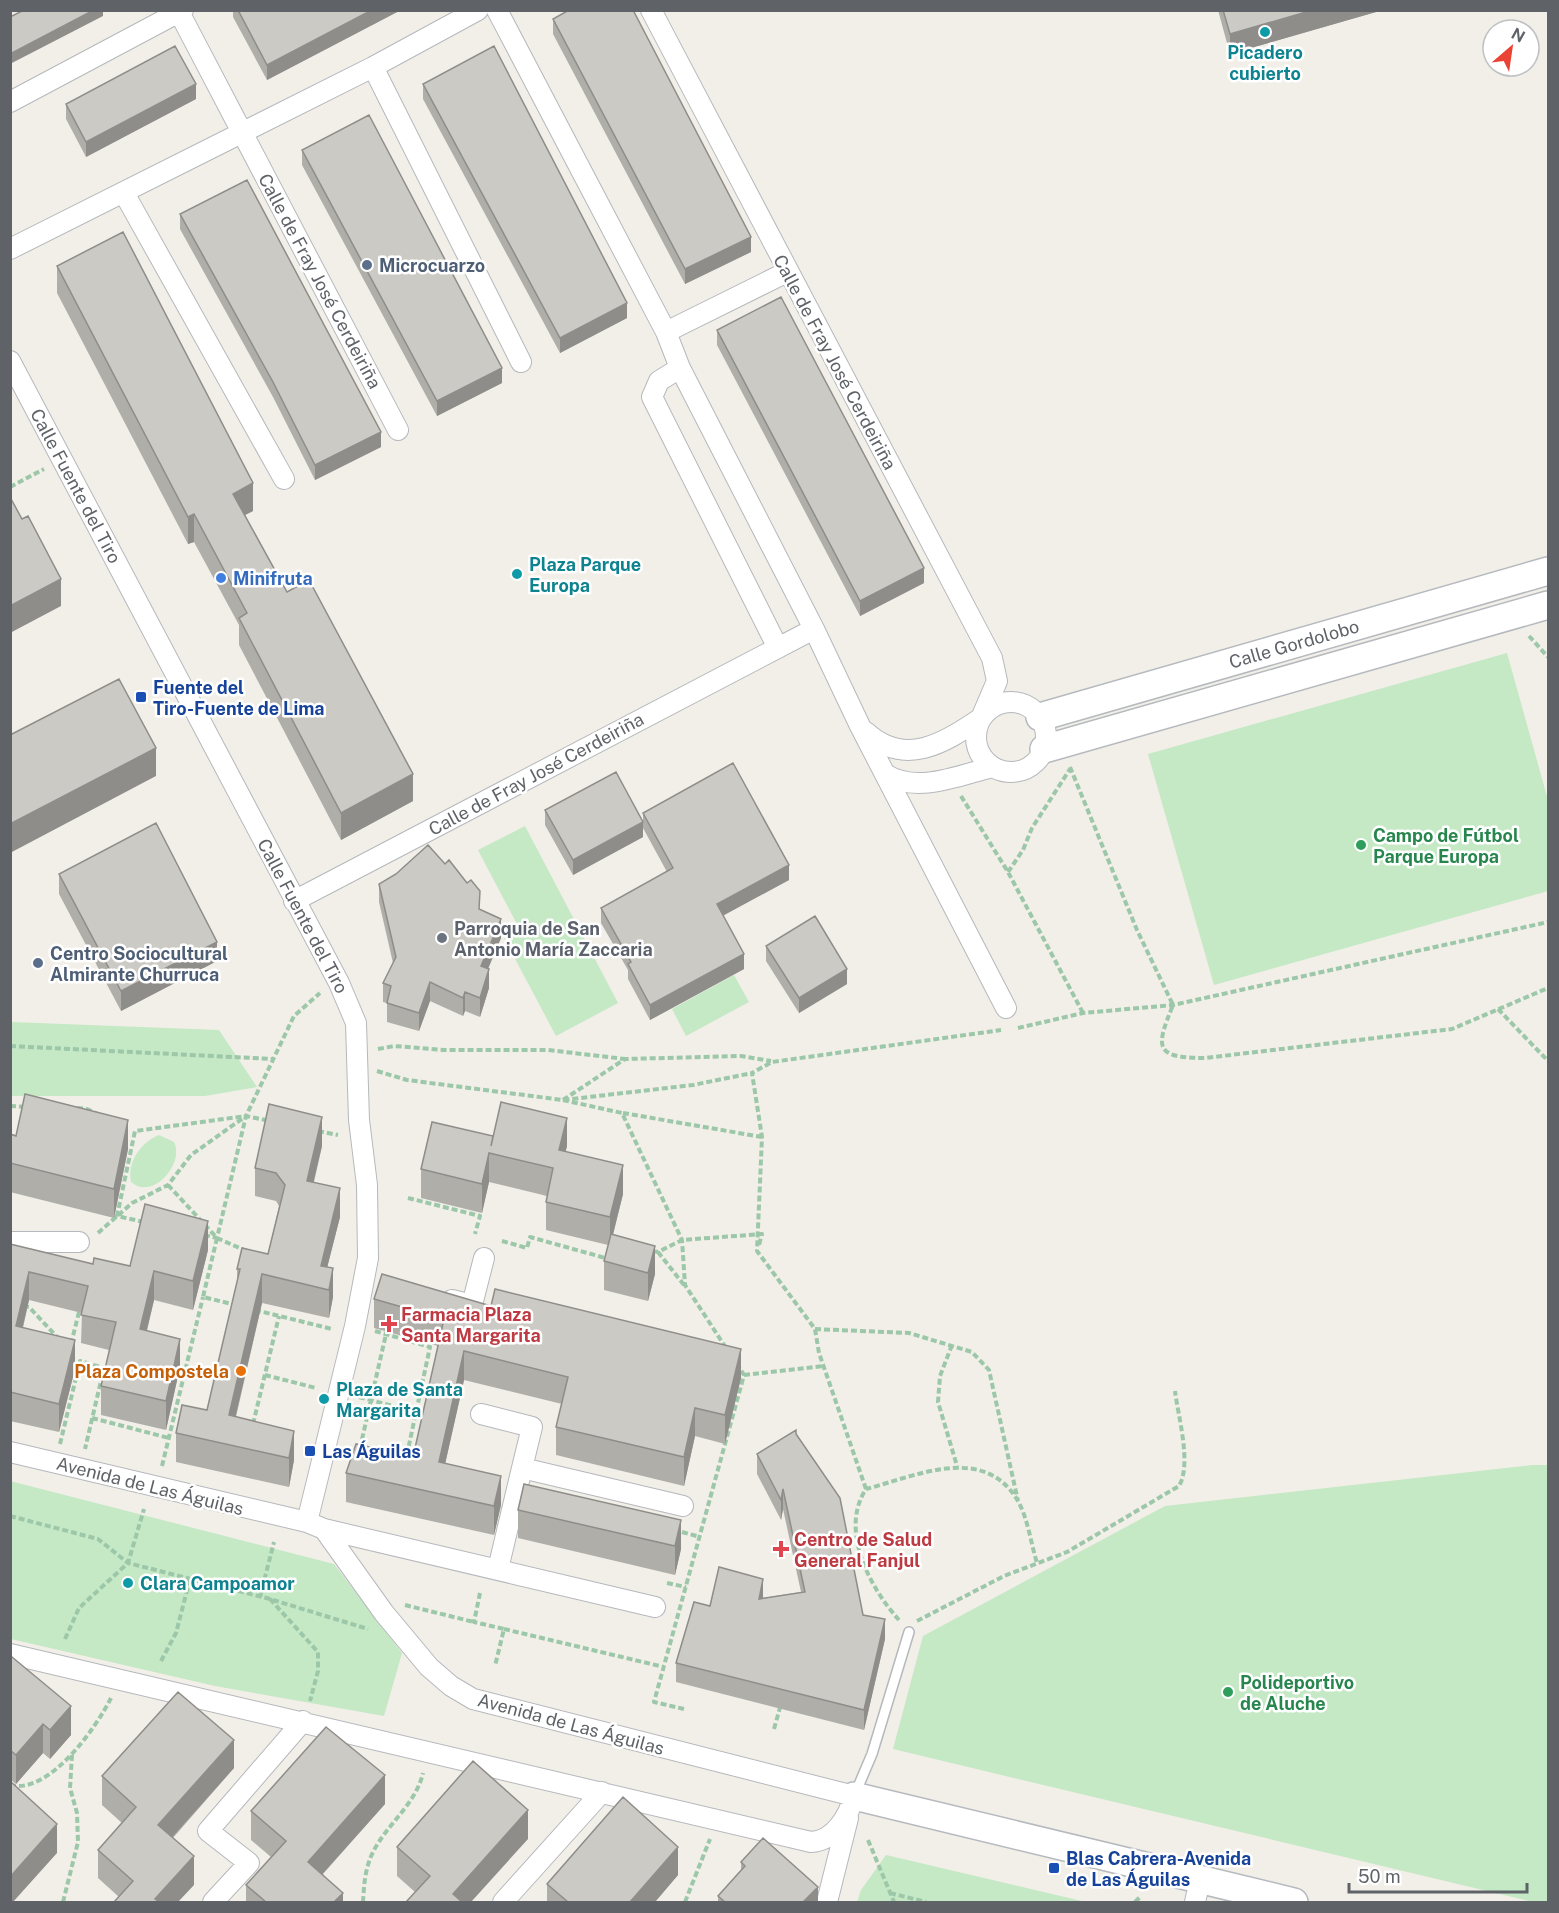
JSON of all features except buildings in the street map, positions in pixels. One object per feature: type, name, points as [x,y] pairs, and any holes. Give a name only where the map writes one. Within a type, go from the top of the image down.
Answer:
[{"type":"street","points":[[10,249],[124,193],[241,131],[373,67],[478,10]]},
{"type":"street","points":[[497,10],[666,332],[680,368],[814,629],[860,726],[1006,1008]]},
{"type":"street","name":"Calle de Fray José Cerdeiriña","points":[[651,10],[992,658],[997,681],[981,717]]},
{"type":"street","points":[[10,102],[181,11]]},
{"type":"street","name":"Calle de Fray José Cerdeiriña","points":[[181,11],[241,131],[398,430]]},
{"type":"street","points":[[373,67],[521,363]]},
{"type":"street","points":[[124,193],[284,479]]},
{"type":"street","points":[[666,332],[787,272]]},
{"type":"street","name":"Calle Fuente del Tiro","points":[[10,361],[349,1004],[356,1023],[359,1060],[359,1120],[367,1185],[368,1258],[372,1281],[316,1526]]},
{"type":"street","points":[[680,368],[659,381],[652,398],[778,648]]},
{"type":"street","name":"Calle Gordolobo","points":[[1040,717],[1548,571]]},
{"type":"street","name":"Calle Gordolobo","points":[[1058,754],[1548,605]]},
{"type":"street","name":"Calle de Fray José Cerdeiriña","points":[[294,901],[814,629]]},
{"type":"street","points":[[860,726],[878,743],[911,753],[957,734],[990,708],[1011,702],[1023,704],[1040,717],[1058,754],[1022,771],[1012,773],[992,767],[909,784],[896,781],[885,774]]},
{"type":"street","points":[[981,717],[975,739],[977,750],[992,767]]},
{"type":"street","points":[[10,1242],[79,1242]]},
{"type":"street","points":[[438,1297],[472,1305],[484,1258]]},
{"type":"street","points":[[481,1414],[532,1427],[498,1569]]},
{"type":"street","name":"Avenida de Las Águilas","points":[[10,1452],[655,1607]]},
{"type":"street","points":[[522,1468],[683,1506]]},
{"type":"street","name":"Avenida de Las Águilas","points":[[316,1526],[416,1652],[451,1686],[472,1699],[852,1802],[1198,1891],[1294,1902]]},
{"type":"street","points":[[10,1654],[306,1713],[602,1792],[811,1842],[825,1838],[841,1824],[852,1802]]},
{"type":"street","points":[[213,1902],[249,1863],[208,1831],[306,1713]]},
{"type":"street","points":[[503,1902],[602,1792]]},
{"type":"street","points":[[827,1902],[852,1802]]},
{"type":"lane","points":[[852,1802],[872,1754],[909,1632]]},
{"type":"path","points":[[10,487],[62,459]]},
{"type":"path","points":[[1008,872],[1023,849],[1032,828],[1058,754]]},
{"type":"path","points":[[1058,754],[1173,1005],[1160,1036],[1161,1044],[1167,1052],[1182,1058],[1205,1058],[1452,1029],[1548,988]]},
{"type":"path","points":[[950,777],[1008,872],[1083,1013]]},
{"type":"path","points":[[359,1060],[394,1046],[444,1050],[548,1050],[625,1059],[741,1056],[772,1062],[905,1046],[1046,1023],[1083,1013],[1173,1005],[1480,939],[1548,922]]},
{"type":"path","points":[[160,1473],[246,1116],[294,1016],[326,988]]},
{"type":"path","points":[[1498,1010],[1548,1061]]},
{"type":"path","points":[[10,1046],[274,1059]]},
{"type":"path","points":[[563,1100],[625,1059]]},
{"type":"path","points":[[359,1060],[407,1080],[563,1100],[622,1113],[762,1137]]},
{"type":"path","points":[[563,1100],[693,1085],[752,1073],[772,1062]]},
{"type":"path","points":[[752,1073],[762,1137],[757,1251],[814,1329],[824,1366],[866,1489]]},
{"type":"path","points":[[10,1106],[32,1107]]},
{"type":"path","points":[[65,1108],[87,1108],[106,1118]]},
{"type":"path","points":[[622,1113],[682,1240],[685,1285]]},
{"type":"path","points":[[98,1233],[132,1203],[168,1185],[191,1155],[246,1116]]},
{"type":"path","points":[[125,1127],[135,1131],[246,1116],[280,1123]]},
{"type":"path","points":[[315,1130],[338,1135]]},
{"type":"path","points":[[117,1216],[135,1131]]},
{"type":"path","points":[[168,1185],[217,1238]]},
{"type":"path","points":[[408,1198],[480,1216],[475,1234]]},
{"type":"path","points":[[117,1216],[150,1223]]},
{"type":"path","points":[[194,1233],[217,1238],[253,1254]]},
{"type":"path","points":[[647,1251],[658,1252],[682,1240],[762,1234],[757,1251]]},
{"type":"path","points":[[502,1241],[527,1248],[530,1237],[612,1259],[614,1252]]},
{"type":"path","points":[[658,1252],[685,1285],[727,1349]]},
{"type":"path","points":[[203,1297],[333,1329],[335,1321]]},
{"type":"path","points":[[20,1305],[29,1307],[70,1350],[81,1306]]},
{"type":"path","points":[[252,1428],[279,1316]]},
{"type":"path","points":[[369,1329],[441,1350]]},
{"type":"path","points":[[814,1329],[909,1333],[972,1352],[989,1370],[1018,1502],[1037,1563]]},
{"type":"path","points":[[358,1455],[386,1335]]},
{"type":"path","points":[[952,1345],[940,1376],[938,1402],[957,1466]]},
{"type":"path","points":[[404,1467],[430,1347]]},
{"type":"path","points":[[75,1356],[80,1362],[104,1368],[84,1454]]},
{"type":"path","points":[[684,1709],[654,1702],[744,1375],[733,1358]]},
{"type":"path","points":[[59,1448],[80,1362]]},
{"type":"path","points":[[744,1375],[824,1366]]},
{"type":"path","points":[[265,1375],[316,1388]]},
{"type":"path","points":[[1018,1502],[1002,1482],[980,1469],[957,1466],[866,1489],[856,1503],[854,1521],[863,1559],[881,1600],[909,1632],[914,1623],[1004,1576],[1067,1552],[1179,1486],[1184,1478],[1185,1461],[1175,1391]]},
{"type":"path","points":[[352,1396],[416,1412]]},
{"type":"path","points":[[92,1418],[169,1438]]},
{"type":"path","points":[[173,1421],[184,1424]]},
{"type":"path","points":[[65,1640],[79,1608],[128,1563],[144,1509]]},
{"type":"path","points":[[10,1516],[98,1539],[128,1563],[270,1599],[378,1632]]},
{"type":"path","points":[[682,1532],[700,1537]]},
{"type":"path","points":[[260,1597],[274,1542]]},
{"type":"path","points":[[161,1661],[176,1633],[190,1579]]},
{"type":"path","points":[[667,1583],[686,1587]]},
{"type":"path","points":[[474,1622],[480,1593]]},
{"type":"path","points":[[270,1599],[298,1626],[318,1652],[318,1671],[306,1713]]},
{"type":"path","points":[[396,1603],[664,1667]]},
{"type":"path","points":[[495,1666],[504,1629]]},
{"type":"path","points":[[10,1785],[29,1785],[72,1755],[103,1714],[114,1693]]},
{"type":"path","points":[[774,1729],[782,1699]]},
{"type":"path","points":[[63,1902],[78,1842],[77,1813],[70,1788],[72,1755]]},
{"type":"path","points":[[363,1902],[365,1876],[373,1851],[420,1785],[424,1767]]},
{"type":"path","points":[[685,1902],[712,1834]]},
{"type":"path","points":[[868,1840],[894,1902]]},
{"type":"path","points":[[890,1893],[926,1902]]},
{"type":"path","points":[[1135,1902],[1141,1896]]},
{"type":"green space","name":"Campo de Fútbol Parque Europa","points":[[1507,653],[1548,800],[1548,891],[1214,985],[1148,754]]},
{"type":"green space","points":[[525,826],[618,1003],[556,1036],[503,936],[519,928],[478,850]]},
{"type":"green space","points":[[734,975],[749,1002],[686,1036],[672,1009]]},
{"type":"green space","points":[[11,1022],[219,1030],[257,1087],[205,1096],[11,1096]]},
{"type":"green space","points":[[159,1135],[174,1142],[175,1160],[171,1169],[157,1183],[148,1187],[139,1187],[131,1182],[133,1160],[146,1142]]},
{"type":"green space","name":"Polideportivo de Aluche","points":[[1548,1465],[1548,1902],[1533,1902],[893,1749],[923,1636],[1165,1506]]},
{"type":"green space","points":[[10,1481],[334,1564],[402,1653],[384,1716],[215,1686],[11,1639]]},
{"type":"green space","points":[[886,1855],[1086,1902],[857,1902],[861,1890]]},
{"type":"place","name":"Picadero cubierto","points":[[1265,32]]},
{"type":"place","name":"Microcuarzo","points":[[367,265]]},
{"type":"place","name":"Plaza Parque Europa","points":[[517,574]]},
{"type":"place","name":"Minifruta","points":[[221,578]]},
{"type":"place","name":"Fuente del Tiro-Fuente de Lima","points":[[141,697]]},
{"type":"place","name":"Campo de Fútbol Parque Europa","points":[[1361,845]]},
{"type":"place","name":"Parroquia de San Antonio María Zaccaria","points":[[442,938]]},
{"type":"place","name":"Centro Sociocultural Almirante Churruca","points":[[38,963]]},
{"type":"place","name":"Farmacia Plaza Santa Margarita","points":[[389,1324]]},
{"type":"place","name":"Plaza Compostela","points":[[241,1371]]},
{"type":"place","name":"Plaza de Santa Margarita","points":[[324,1399]]},
{"type":"place","name":"Las Águilas","points":[[310,1451]]},
{"type":"place","name":"Centro de Salud General Fanjul","points":[[781,1549]]},
{"type":"place","name":"Clara Campoamor","points":[[128,1583]]},
{"type":"place","name":"Polideportivo de Aluche","points":[[1228,1692]]},
{"type":"place","name":"Blas Cabrera-Avenida de Las Águilas","points":[[1054,1868]]}]
